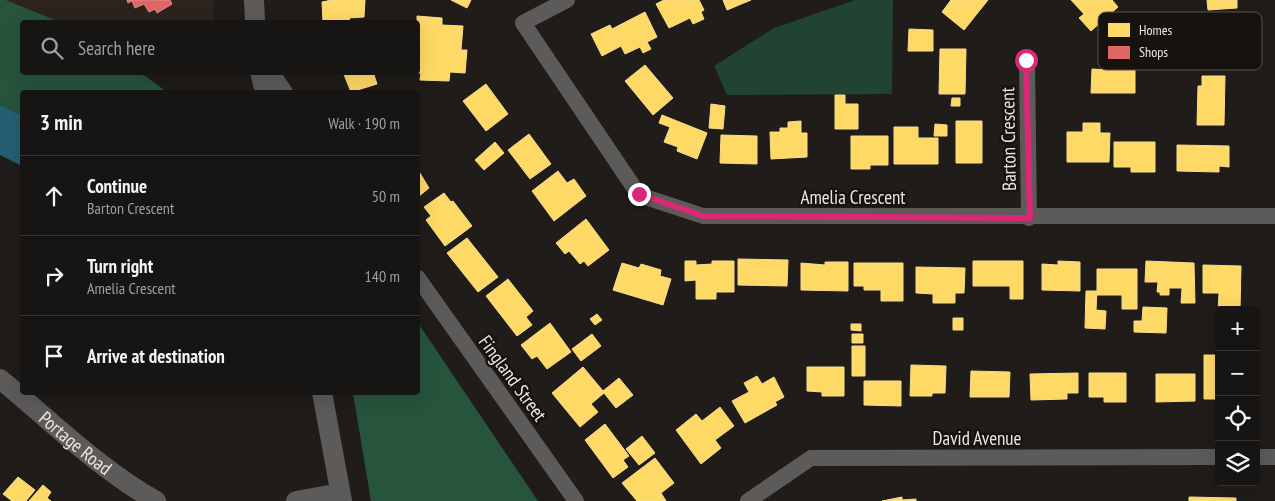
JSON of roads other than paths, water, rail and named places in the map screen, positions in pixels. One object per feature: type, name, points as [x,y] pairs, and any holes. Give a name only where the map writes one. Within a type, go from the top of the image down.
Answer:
[{"type":"street","points":[[254,0],[255,20]]},
{"type":"street","name":"Amelia Crescent","points":[[567,0],[523,22],[524,24],[639,194],[703,216],[1030,218],[1275,216]]},
{"type":"street","name":"Barton Crescent","points":[[1026,60],[1030,218]]},
{"type":"street","points":[[261,75],[264,90]]},
{"type":"street","points":[[272,75],[284,90]]},
{"type":"street","name":"Fingland Street","points":[[420,281],[576,501]]},
{"type":"street","name":"Portage Road","points":[[0,379],[100,462],[134,488],[156,501]]},
{"type":"street","points":[[296,501],[341,497],[323,395]]},
{"type":"street","name":"David Avenue","points":[[748,501],[811,458],[1215,457]]},
{"type":"street","points":[[1260,457],[1275,457]]},
{"type":"water","points":[[0,105],[20,115],[20,165],[0,155]]}]
